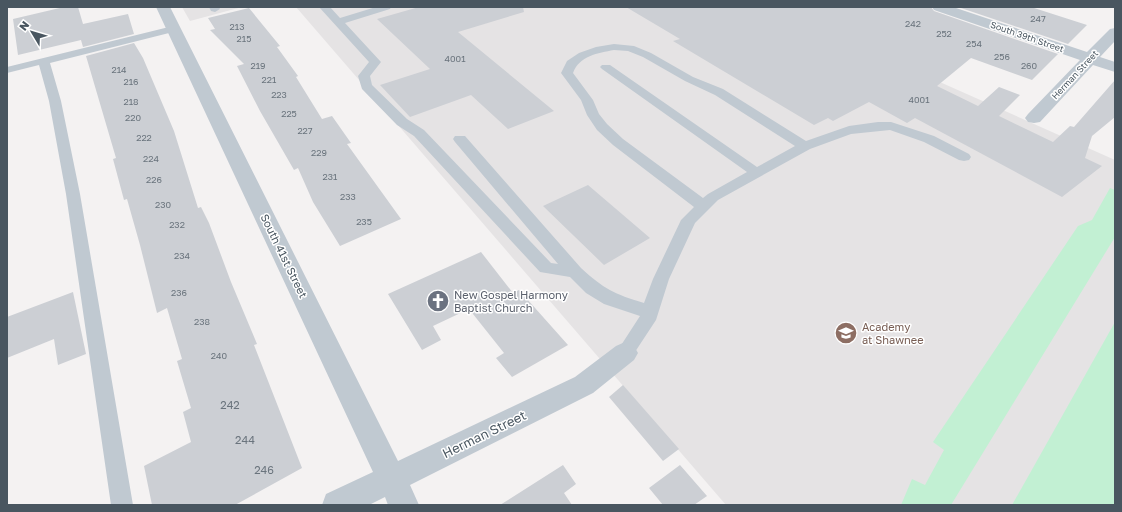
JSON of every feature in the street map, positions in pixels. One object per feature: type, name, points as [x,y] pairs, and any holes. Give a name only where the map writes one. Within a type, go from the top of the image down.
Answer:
[{"type":"street","name":"South 41st Street","points":[[163,7],[404,505]]},
{"type":"street","name":"South 39th Street","points":[[939,7],[1115,67]]},
{"type":"street","name":"Herman Street","points":[[1034,118],[1115,32]]},
{"type":"street","name":"Herman Street","points":[[337,505],[584,385],[625,353]]},
{"type":"lane","points":[[324,7],[375,62],[364,76],[366,86],[402,122],[419,133],[546,268],[575,272]]},
{"type":"lane","points":[[338,22],[386,7]]},
{"type":"lane","points":[[7,70],[173,29]]},
{"type":"lane","points":[[703,206],[618,142],[602,127],[593,115],[587,100],[567,73],[571,63],[584,55],[600,49],[614,47],[630,48],[647,55],[689,79],[719,92],[805,146]]},
{"type":"lane","points":[[44,61],[55,101],[73,194],[122,505]]},
{"type":"lane","points":[[606,67],[757,173]]},
{"type":"lane","points":[[625,353],[647,320],[661,279],[688,220],[713,197],[805,146],[849,130],[878,126],[891,126],[929,139],[964,158]]},
{"type":"lane","points":[[460,138],[575,272],[592,288],[610,299],[650,312]]},
{"type":"shaded area","points":[[182,7],[242,7],[190,21]]},
{"type":"shaded area","name":"Academy at Shawnee","points":[[296,7],[771,7],[1115,160],[1115,505],[726,505]]},
{"type":"green space","points":[[1110,188],[1115,190],[1115,237],[951,505],[901,505],[912,479],[925,485],[944,450],[933,442],[1078,226],[1092,220]]},
{"type":"green space","points":[[1115,322],[1115,505],[1012,505]]},
{"type":"building","points":[[64,7],[78,7],[83,24],[128,14],[134,34],[83,47],[81,40],[18,55],[13,19]]},
{"type":"building","points":[[419,7],[523,7],[524,12],[458,32],[554,111],[508,129],[471,95],[410,117],[380,85],[430,69],[377,19]]},
{"type":"building","points":[[626,7],[931,7],[934,11],[1058,54],[1032,80],[971,58],[937,86],[978,106],[999,87],[1020,95],[999,116],[1053,142],[1070,126],[1074,127],[1115,80],[1115,117],[1092,136],[1085,158],[1102,166],[1062,197],[915,118],[907,123],[869,102],[833,121],[828,118],[814,125],[673,41],[680,39]]},
{"type":"building","points":[[958,7],[1031,7],[1087,25],[1068,44]]},
{"type":"building","points":[[249,8],[280,46],[277,47],[298,76],[296,77],[322,119],[332,116],[351,143],[347,144],[401,219],[340,246],[313,202],[298,168],[294,170],[260,111],[237,66],[244,64],[210,30],[215,29],[208,18]]},
{"type":"building","points":[[134,43],[143,58],[174,131],[198,208],[201,207],[209,223],[231,282],[257,344],[254,345],[302,468],[235,505],[152,505],[144,466],[191,442],[183,412],[191,408],[177,361],[182,359],[167,308],[157,313],[127,199],[124,200],[113,159],[116,158],[86,56]]},
{"type":"building","points":[[588,185],[650,238],[604,265],[543,206]]},
{"type":"building","points":[[481,252],[513,293],[519,290],[568,345],[512,377],[496,358],[504,353],[469,309],[433,326],[441,340],[422,350],[388,294]]},
{"type":"building","points":[[73,292],[86,354],[58,365],[54,339],[7,358],[7,317]]},
{"type":"building","points":[[623,385],[679,449],[663,461],[609,397]]},
{"type":"building","points":[[563,465],[576,484],[564,493],[572,505],[500,505]]},
{"type":"building","points":[[680,465],[707,496],[694,505],[663,505],[649,488]]},
{"type":"place","name":"New Gospel Harmony Baptist Church","points":[[438,301]]},
{"type":"place","name":"Academy at Shawnee","points":[[846,333]]}]
